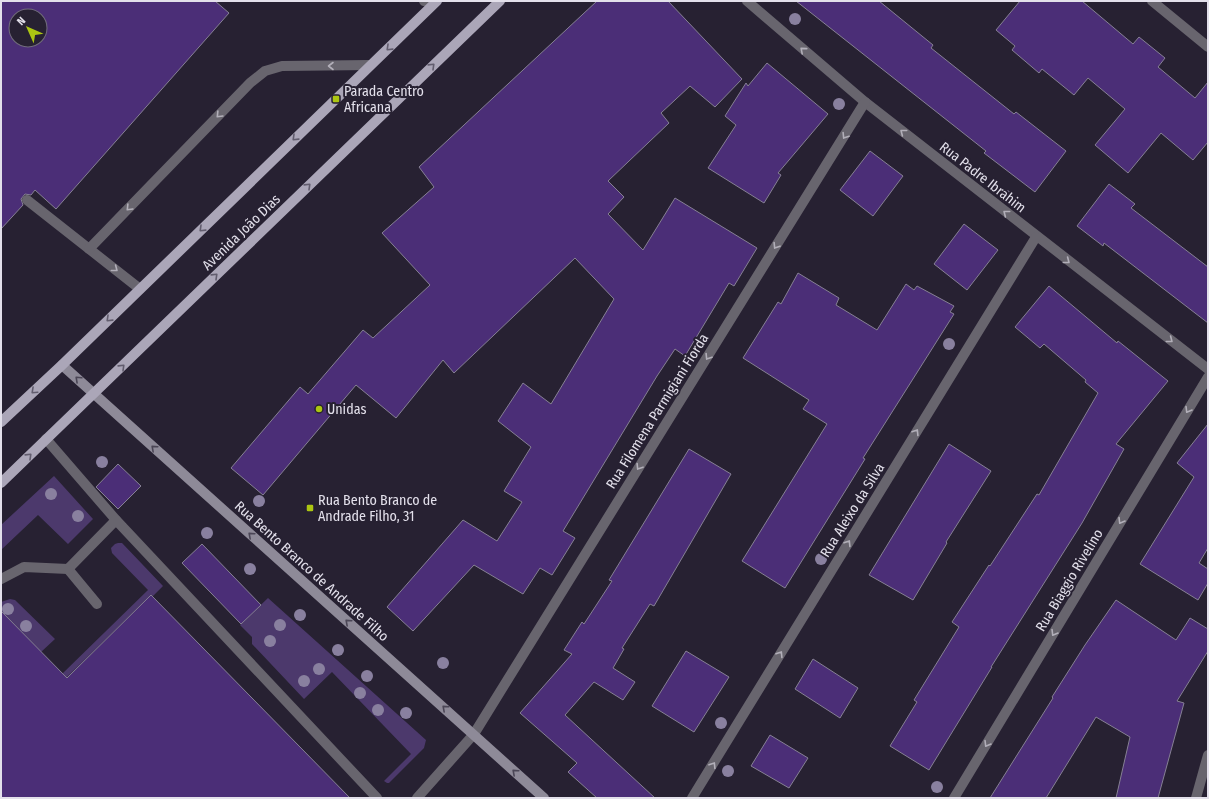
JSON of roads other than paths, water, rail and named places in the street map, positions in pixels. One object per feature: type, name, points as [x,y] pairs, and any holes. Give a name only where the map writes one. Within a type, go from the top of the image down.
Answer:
[{"type":"main road","name":"Avenida João Dias","points":[[1,483],[500,1]]},
{"type":"main road","name":"Avenida João Dias","points":[[1,422],[62,365],[436,2]]},
{"type":"street","points":[[424,1],[436,2]]},
{"type":"street","name":"Rua Padre Ibrahim","points":[[747,1],[865,102],[1036,237],[1208,369]]},
{"type":"street","points":[[1152,1],[1208,47]]},
{"type":"street","points":[[89,249],[250,83],[265,71],[282,66],[370,65]]},
{"type":"street","name":"Rua Filomena Parmigiani Fiorda","points":[[417,798],[474,734],[865,102]]},
{"type":"street","points":[[27,200],[140,289]]},
{"type":"street","name":"Rua Aleixo da Silva","points":[[692,798],[1036,237]]},
{"type":"street","name":"Rua Bento Branco de Andrade Filho","points":[[62,365],[544,798]]},
{"type":"street","name":"Rua Biaggio Rivelino","points":[[954,798],[1208,377]]},
{"type":"street","points":[[46,439],[116,520],[377,798]]},
{"type":"street","points":[[68,569],[116,520]]},
{"type":"street","points":[[1,579],[24,567],[68,569],[97,604]]},
{"type":"street","points":[[1196,798],[1208,755]]},
{"type":"place","name":"Parada Centro Africana","points":[[336,99]]},
{"type":"place","name":"Unidas","points":[[319,409]]},
{"type":"place","name":"Rua Bento Branco de Andrade Filho, 31","points":[[310,508]]}]
